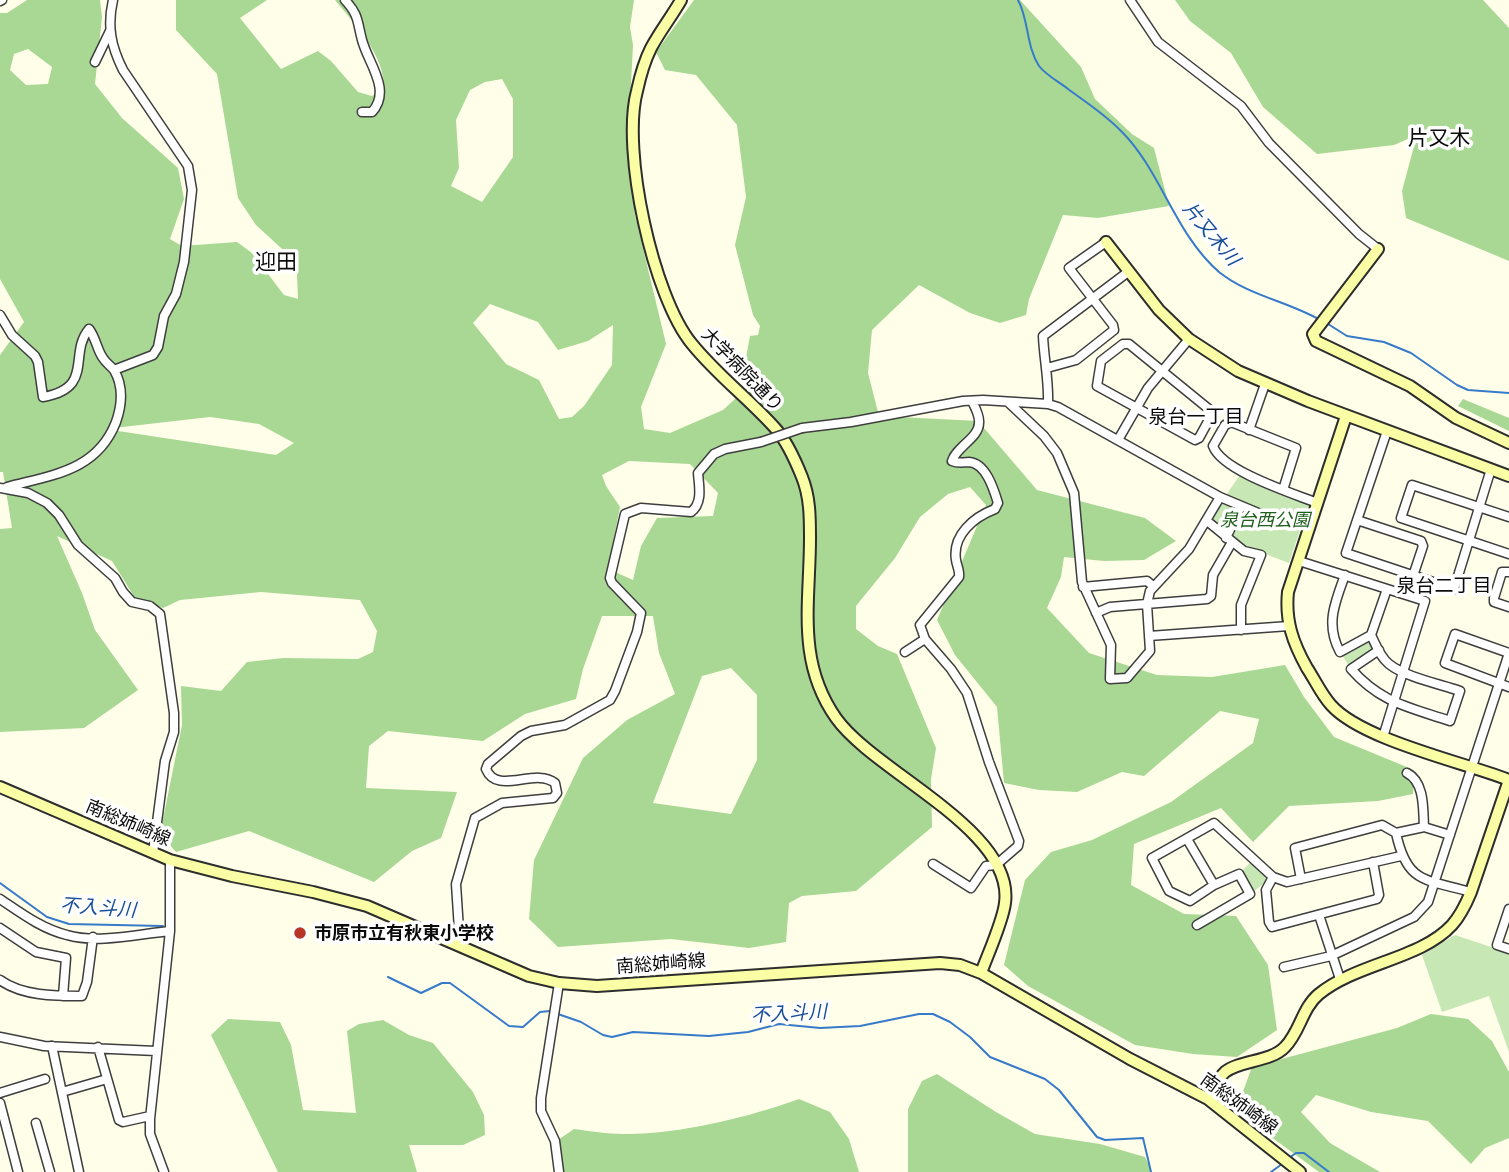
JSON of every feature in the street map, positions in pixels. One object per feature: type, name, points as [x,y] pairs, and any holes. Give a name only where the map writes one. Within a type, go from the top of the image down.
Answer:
[{"type":"street","points":[[113,0],[109,19],[115,53],[188,166],[192,190],[184,262],[176,294],[164,316],[158,347],[153,355],[114,370]]},
{"type":"street","points":[[345,0],[361,25],[361,38],[371,59],[380,91],[379,102],[374,109],[362,112]]},
{"type":"street","name":"大学病院通り","points":[[681,0],[650,50],[636,93],[633,122],[633,150],[643,217],[664,297],[689,341],[777,430],[803,478],[811,509],[806,624],[811,666],[819,688],[836,718],[860,746],[955,815],[982,842],[996,864]]},
{"type":"street","points":[[1130,0],[1158,42],[1241,106],[1269,143],[1359,234],[1378,249],[1313,334],[1316,341],[1410,386],[1456,418],[1509,443]]},
{"type":"street","points":[[95,62],[110,31]]},
{"type":"street","points":[[113,70],[134,86]]},
{"type":"street","points":[[1047,368],[1076,360],[1114,330],[1113,325],[1069,268],[1106,242],[1160,310],[1189,339],[1238,371],[1346,416],[1509,476]]},
{"type":"street","points":[[1048,404],[1043,336],[1128,272]]},
{"type":"street","points":[[0,316],[12,335],[35,356],[43,397],[54,395],[75,379],[79,371],[84,336],[89,330],[103,358],[114,370],[121,391],[121,406],[113,428],[98,452],[86,462],[65,472],[2,488]]},
{"type":"street","points":[[1118,440],[1161,371],[1189,339]]},
{"type":"street","points":[[1123,344],[1129,344],[1161,371],[1210,410],[1211,416],[1199,438],[1195,440],[1097,386],[1101,361],[1123,344]]},
{"type":"street","points":[[1249,430],[1265,384]]},
{"type":"street","points":[[933,864],[971,888],[986,866],[996,864],[1018,846],[1019,837],[985,750],[967,693],[951,669],[925,639],[920,625],[959,577],[956,557],[960,539],[969,524],[979,515],[995,509],[998,503],[988,477],[980,467],[972,462],[957,464],[952,461],[954,455],[978,428],[979,419],[972,401]]},
{"type":"street","points":[[460,945],[456,884],[475,818],[502,803],[553,798],[557,793],[555,783],[546,778],[496,781],[489,776],[486,769],[488,764],[531,731],[565,725],[610,700],[637,632],[641,613],[610,578],[625,514],[631,510],[649,507],[691,512],[697,508],[698,473],[714,453],[761,442],[803,428],[972,401],[1048,404],[1058,407],[1220,497],[1263,515]]},
{"type":"street","points":[[1008,402],[1044,436],[1057,453],[1071,486],[1083,587],[1111,645],[1110,679],[1127,678],[1150,652],[1147,604],[1153,586],[1184,557],[1220,497]]},
{"type":"street","points":[[1208,1099],[1226,1071],[1284,1048],[1305,1009],[1318,994],[1340,979],[1444,933],[1464,910],[1509,780],[1383,737],[1351,721],[1331,705],[1295,648],[1286,609],[1288,592],[1346,416]]},
{"type":"street","points":[[1283,490],[1296,448],[1231,422],[1225,425],[1213,446],[1215,452],[1238,469],[1283,490],[1317,503]]},
{"type":"street","points":[[1387,431],[1346,553],[1454,589],[1491,469]]},
{"type":"street","points":[[1509,517],[1412,485],[1401,518],[1509,554]]},
{"type":"street","points":[[2,488],[28,493],[47,503],[59,515],[78,545],[115,578],[132,602],[150,606],[160,614],[174,732],[166,761],[153,853]]},
{"type":"street","points":[[1096,613],[1110,607],[1207,599],[1211,596],[1213,575],[1241,506]]},
{"type":"street","points":[[1357,520],[1420,541],[1423,546],[1413,576]]},
{"type":"street","points":[[1207,521],[1244,551],[1261,555],[1241,605],[1241,630]]},
{"type":"street","points":[[1300,561],[1425,601],[1383,737]]},
{"type":"street","points":[[1509,572],[1502,572],[1494,598],[1494,602],[1509,607]]},
{"type":"street","points":[[1345,575],[1331,618],[1340,652],[1371,635],[1387,589]]},
{"type":"street","points":[[1083,587],[1147,581],[1153,586]]},
{"type":"street","points":[[1149,636],[1289,626]]},
{"type":"street","points":[[1284,967],[1331,956],[1414,917],[1427,902],[1473,766],[1499,684],[1509,653],[1455,634],[1445,663],[1499,684],[1509,687]]},
{"type":"street","points":[[1371,635],[1390,665],[1460,691],[1450,721],[1377,694],[1351,669],[1379,650]]},
{"type":"street","points":[[905,652],[925,639]]},
{"type":"street","points":[[1407,773],[1416,780],[1421,794],[1424,827]]},
{"type":"street","name":"南総姉崎線","points":[[0,787],[170,860],[367,906],[529,976],[559,984],[597,986],[940,962],[960,964],[981,972],[1130,1059],[1208,1099],[1300,1172]]},
{"type":"street","points":[[1197,925],[1250,894],[1239,874],[1214,885],[1191,901],[1169,891],[1152,858],[1214,823],[1273,877],[1287,882],[1401,856]]},
{"type":"street","points":[[1301,879],[1294,848],[1382,825],[1396,833],[1424,827],[1450,835]]},
{"type":"street","points":[[1396,833],[1401,856],[1409,869],[1433,881],[1471,892]]},
{"type":"street","points":[[1187,839],[1214,885]]},
{"type":"street","points":[[164,1172],[150,1134],[150,1116],[170,931],[170,860]]},
{"type":"street","points":[[1273,877],[1266,890],[1269,922],[1272,927],[1377,900],[1379,895],[1373,862]]},
{"type":"street","points":[[981,972],[1005,902],[1002,880],[996,864]]},
{"type":"street","points":[[0,899],[33,921],[68,936],[93,937],[170,931]]},
{"type":"street","points":[[1509,909],[1497,944],[1509,949]]},
{"type":"street","points":[[1319,915],[1340,979]]},
{"type":"street","points":[[0,928],[36,953],[66,958],[63,996]]},
{"type":"street","points":[[0,980],[12,989],[82,996],[88,982],[93,937]]},
{"type":"street","points":[[559,984],[541,1098],[541,1111],[555,1141],[559,1172]]},
{"type":"street","points":[[0,1037],[52,1045],[156,1051]]},
{"type":"street","points":[[52,1045],[79,1172]]},
{"type":"street","points":[[98,1047],[120,1122],[150,1116]]},
{"type":"street","points":[[0,1093],[46,1079]]},
{"type":"street","points":[[62,1092],[107,1079]]},
{"type":"street","points":[[0,1103],[18,1172]]},
{"type":"street","points":[[36,1123],[50,1172]]},
{"type":"green space","points":[[27,0],[100,0],[102,17],[95,84],[122,118],[178,168],[184,199],[170,239],[182,246],[237,242],[252,253],[284,295],[298,299],[297,274],[293,259],[256,225],[238,198],[217,74],[176,30],[176,0],[267,0],[240,18],[281,69],[318,51],[331,61],[358,92],[372,96],[384,89],[380,64],[360,30],[335,0],[634,0],[630,27],[633,45],[628,141],[635,215],[666,344],[641,407],[644,429],[670,433],[723,410],[747,388],[745,363],[750,336],[758,335],[760,326],[753,315],[735,245],[746,197],[737,125],[696,75],[665,70],[656,52],[694,0],[1020,0],[1081,67],[1095,99],[1132,134],[1154,148],[1169,206],[1098,218],[1063,215],[1029,299],[1026,315],[1000,323],[970,313],[919,285],[872,330],[868,373],[879,416],[978,421],[1037,490],[1145,518],[1176,541],[1144,560],[1104,561],[1064,557],[1061,577],[1047,608],[1089,653],[1157,675],[1212,677],[1285,665],[1304,697],[1334,737],[1414,770],[1413,794],[1378,801],[1289,806],[1253,842],[1221,808],[1134,844],[1131,885],[1184,914],[1236,916],[1268,965],[1277,1030],[1237,1057],[1193,1054],[1135,1045],[1028,986],[1004,965],[1025,880],[1051,852],[1092,840],[1171,802],[1253,743],[1259,719],[1220,711],[1144,776],[1122,772],[1077,792],[1039,790],[1004,783],[997,707],[955,655],[937,620],[986,505],[970,487],[948,494],[920,517],[895,558],[856,606],[856,629],[878,646],[897,654],[936,748],[931,779],[932,827],[856,891],[802,896],[789,903],[786,942],[749,948],[671,939],[558,947],[529,919],[534,860],[583,758],[627,720],[675,694],[659,653],[653,616],[602,616],[583,669],[576,699],[525,714],[483,741],[388,731],[369,746],[366,788],[457,792],[441,838],[412,851],[374,882],[249,831],[176,852],[160,834],[182,725],[181,686],[221,691],[247,662],[283,658],[358,659],[373,652],[377,631],[360,600],[261,592],[180,600],[163,608],[135,598],[112,561],[57,536],[95,630],[138,690],[84,728],[0,732],[0,529],[12,528],[3,472],[0,472],[0,355],[24,322],[0,279],[0,13],[7,13]],"holes":[[[28,49],[52,67],[48,84],[26,85],[10,70],[14,54]],[[502,79],[513,99],[513,157],[482,202],[451,186],[459,168],[456,120],[470,90],[485,82]],[[490,304],[538,322],[558,350],[588,341],[613,325],[612,365],[584,406],[572,417],[559,419],[539,380],[506,364],[473,323]],[[210,417],[259,424],[294,443],[276,455],[105,429]],[[629,461],[690,464],[718,493],[713,516],[657,518],[641,546],[633,580],[608,569],[620,507],[602,475]],[[731,668],[757,695],[757,760],[731,814],[653,803],[702,676]]]},
{"type":"green space","points":[[1175,0],[1483,0],[1509,28],[1509,261],[1406,218],[1402,191],[1417,135],[1394,145],[1317,154],[1263,107],[1231,53],[1190,21]]},
{"type":"green space","points":[[1463,399],[1509,418],[1509,431],[1458,406]]},
{"type":"green space","name":"泉台西公園","points":[[1240,475],[1309,504],[1289,563],[1239,544],[1212,521]]},
{"type":"green space","points":[[1371,635],[1379,650],[1351,669],[1340,652]]},
{"type":"green space","points":[[1254,859],[1273,877],[1250,894],[1239,874]]},
{"type":"green space","points":[[1455,935],[1509,953],[1509,1052],[1489,996],[1442,1012],[1422,955]]},
{"type":"green space","points":[[1431,1014],[1468,1019],[1492,1041],[1509,1072],[1509,1138],[1485,1148],[1471,1164],[1428,1121],[1371,1112],[1316,1095],[1301,1112],[1330,1143],[1380,1172],[1319,1172],[1259,1128],[1243,1109],[1241,1097],[1252,1067],[1397,1028]]},
{"type":"green space","points":[[228,1019],[280,1022],[291,1045],[303,1110],[356,1113],[347,1031],[359,1024],[383,1020],[409,1035],[433,1043],[473,1092],[484,1115],[485,1135],[463,1145],[409,1145],[417,1172],[278,1172],[211,1035]]},
{"type":"green space","points":[[937,1074],[1035,1134],[1100,1144],[1145,1157],[1152,1172],[908,1172],[908,1109],[922,1081]]},
{"type":"green space","points":[[799,1099],[830,1112],[849,1139],[859,1172],[559,1172],[558,1140],[574,1129],[644,1134],[689,1128],[736,1118]]},
{"type":"waterway","name":"片又木川","points":[[1018,0],[1039,66],[1109,120],[1136,148],[1179,221],[1204,257],[1219,272],[1243,287],[1320,320]]},
{"type":"waterway","name":"片又木川","points":[[1328,324],[1347,336],[1384,342],[1411,353],[1468,390],[1509,393]]},
{"type":"waterway","name":"不入斗川","points":[[0,883],[47,917],[69,924],[163,926]]},
{"type":"waterway","name":"不入斗川","points":[[388,977],[421,993],[442,983],[450,983],[509,1026],[523,1027],[540,1012],[550,1011]]},
{"type":"waterway","name":"不入斗川","points":[[558,1014],[612,1037],[633,1032],[709,1036],[748,1032],[779,1024],[820,1028],[860,1026],[919,1014],[933,1014],[950,1022],[970,1037],[990,1057],[1045,1079],[1059,1090],[1097,1137],[1105,1140],[1143,1138],[1151,1172]]},
{"type":"waterway","name":"不入斗川","points":[[1289,1158],[1296,1153],[1304,1153],[1329,1172]]},
{"type":"waterway","name":"不入斗川","points":[[1271,1172],[1282,1164]]},
{"type":"place","name":"市原市立有秋東小学校","points":[[300,933]]},
{"type":"district","name":"片又木","points":[[1439,139]]},
{"type":"district","name":"迎田","points":[[276,263]]},
{"type":"district","name":"泉台一丁目","points":[[1196,417]]},
{"type":"district","name":"泉台二丁目","points":[[1444,586]]}]
